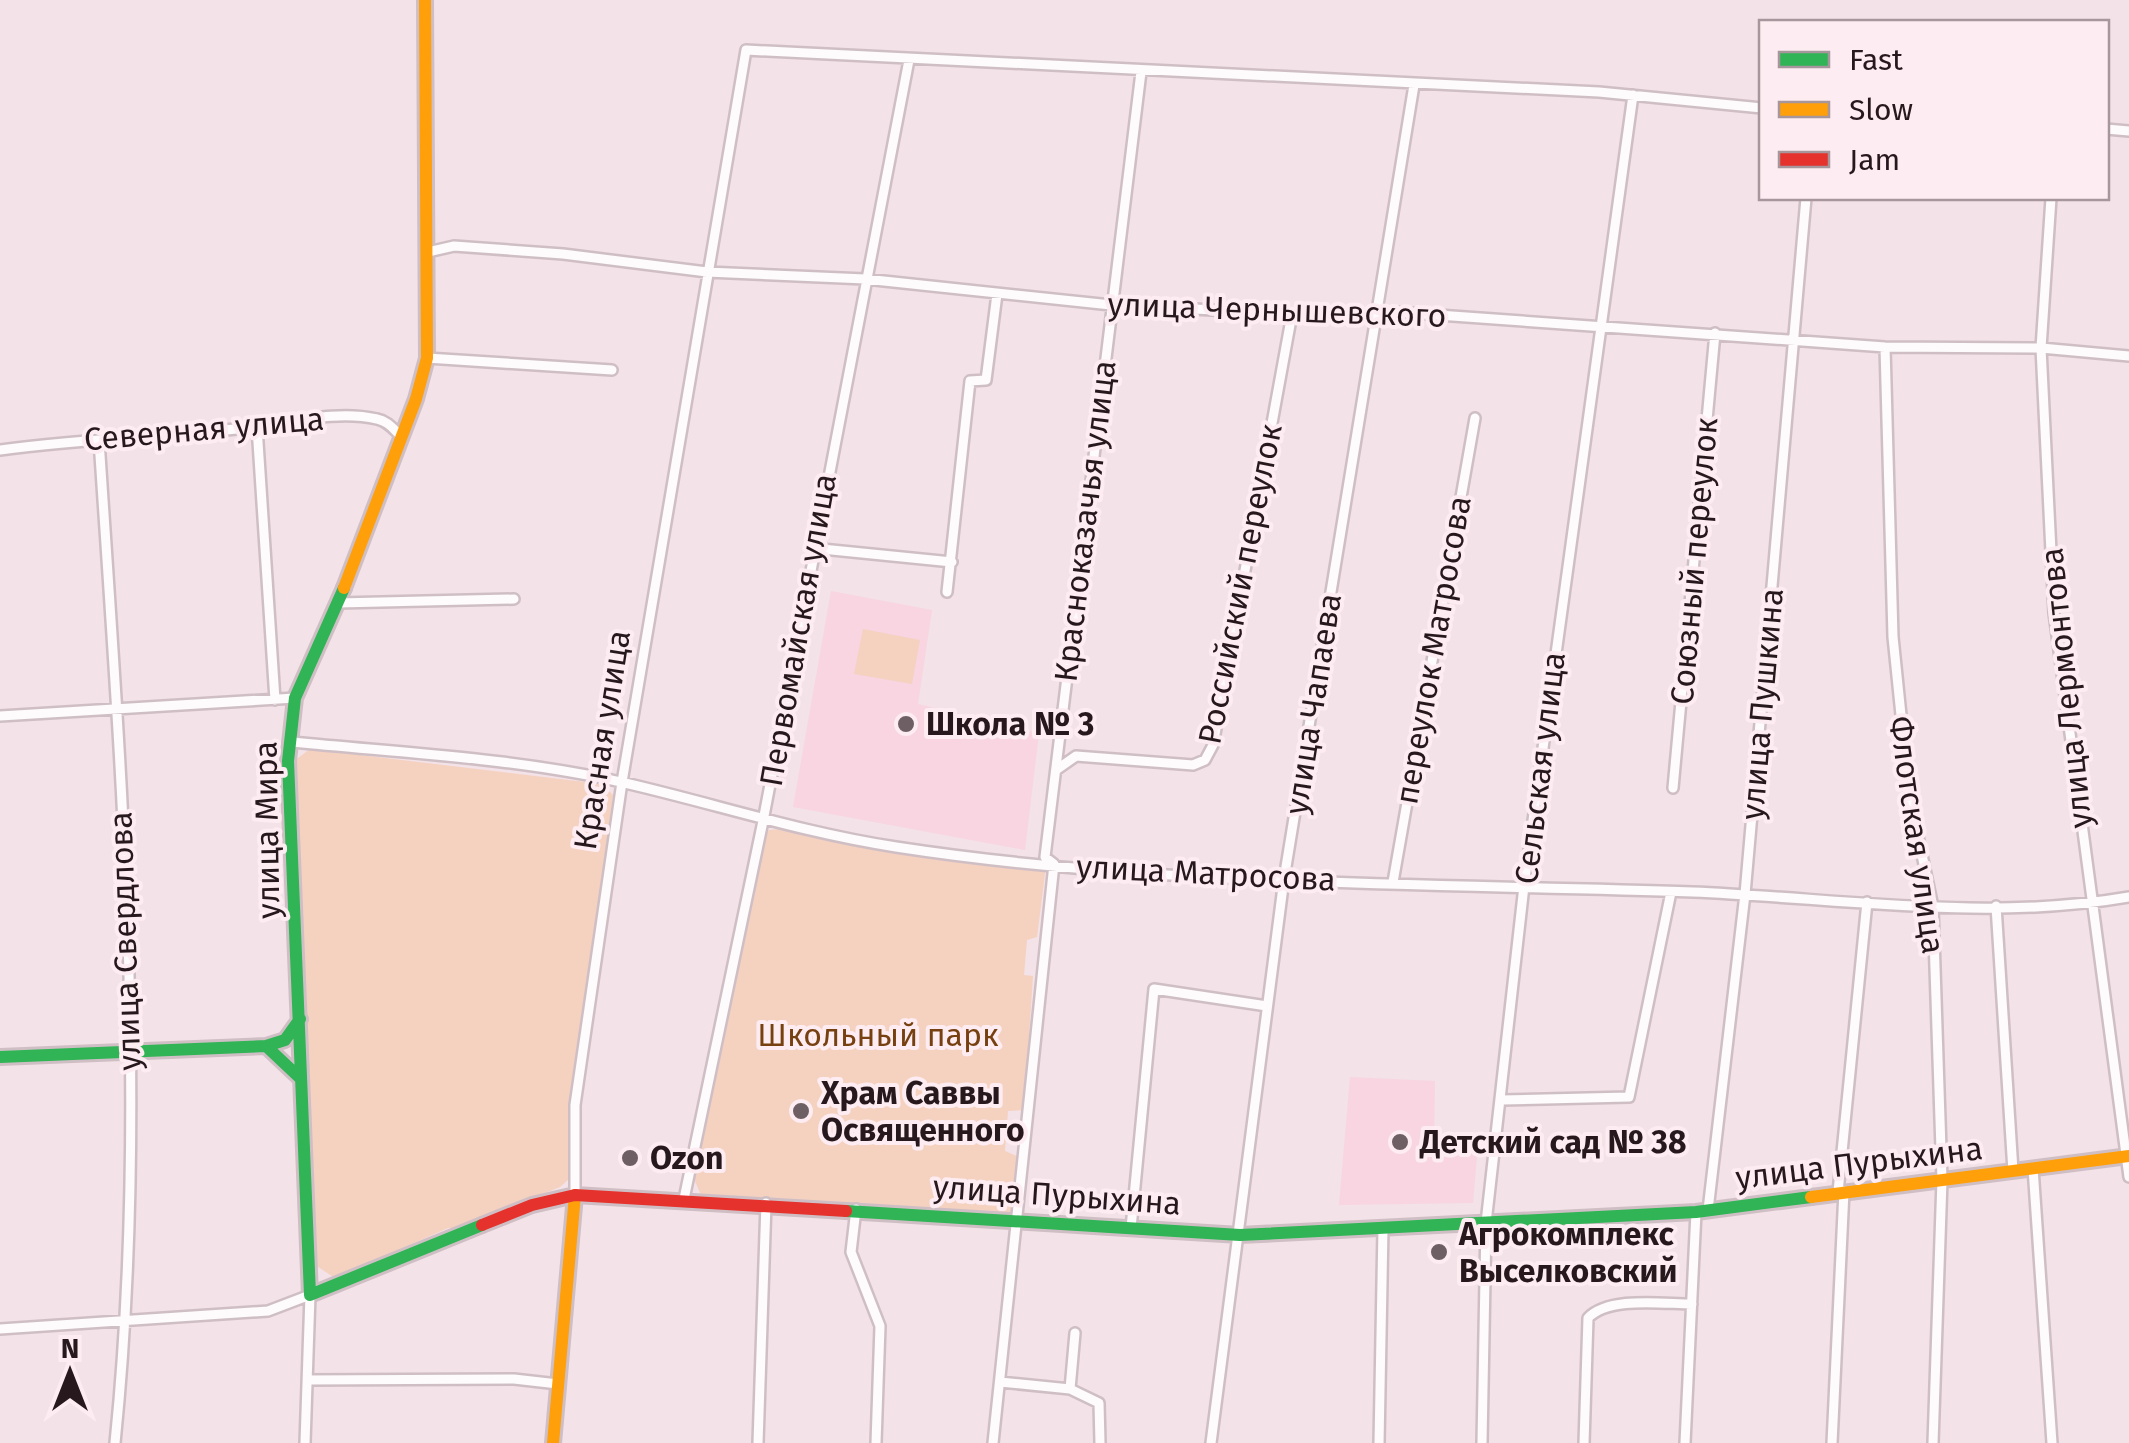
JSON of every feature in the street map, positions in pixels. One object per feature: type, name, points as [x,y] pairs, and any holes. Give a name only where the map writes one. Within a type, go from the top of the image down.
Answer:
[{"type":"street","name":"улица Мира","points":[[305,1443],[310,1296],[304,1243],[302,1080],[288,761],[293,742],[294,698],[338,604],[402,436],[426,358],[425,0]]},
{"type":"street","name":"Красная улица","points":[[553,1443],[575,1195],[576,1105],[622,782],[746,50],[860,54],[908,60]]},
{"type":"street","points":[[908,60],[1329,78],[1633,96],[1759,108]]},
{"type":"street","name":"Первомайская улица","points":[[684,1199],[762,822],[908,60]]},
{"type":"street","name":"Красноказачья улица","points":[[992,1443],[1019,1220],[1054,864],[1045,857],[1141,72]]},
{"type":"street","name":"улица Чапаева","points":[[1211,1443],[1284,879],[1414,85]]},
{"type":"street","name":"Сельская улица","points":[[1482,1443],[1486,1223],[1524,886],[1598,324],[1633,96]]},
{"type":"street","name":"улица Пушкина","points":[[1685,1443],[1692,1304],[1702,1211],[1745,894],[1806,200]]},
{"type":"street","name":"улица Лермонтова","points":[[2051,200],[2040,348],[2054,613],[2129,1176]]},
{"type":"street","name":"улица Чернышевского","points":[[428,252],[454,246],[564,254],[707,272],[865,279],[1111,305],[1377,318],[1396,312],[1885,347],[2040,348],[2129,356]]},
{"type":"street","points":[[947,592],[970,380],[986,380],[997,294]]},
{"type":"street","name":"Российский переулок","points":[[1056,770],[1076,756],[1193,765],[1205,760],[1213,746],[1292,314]]},
{"type":"street","name":"Союзный переулок","points":[[1673,788],[1716,333]]},
{"type":"street","name":"Флотская улица","points":[[1885,347],[1894,637],[1909,793],[1933,907],[1942,1180],[1933,1443]]},
{"type":"street","points":[[426,358],[612,370]]},
{"type":"street","name":"переулок Матросова","points":[[1392,882],[1475,418]]},
{"type":"street","name":"Северная улица","points":[[0,450],[74,439],[258,427],[298,419],[384,420],[402,436]]},
{"type":"street","name":"улица Мира","points":[[258,427],[274,700]]},
{"type":"street","name":"улица Свердлова","points":[[99,440],[116,708],[130,1049],[127,1320],[114,1443]]},
{"type":"street","points":[[812,548],[952,562]]},
{"type":"street","points":[[338,604],[514,599]]},
{"type":"street","points":[[0,716],[294,698]]},
{"type":"street","name":"улица Матросова","points":[[293,742],[622,782],[762,822],[896,848],[1054,864],[1284,879],[1745,894],[1933,907],[2090,904],[2129,897]]},
{"type":"street","points":[[1502,1100],[1630,1097],[1671,892]]},
{"type":"street","points":[[1832,1443],[1841,1192],[1867,902]]},
{"type":"street","points":[[1996,906],[2013,1171]]},
{"type":"street","points":[[1131,1228],[1154,989],[1267,1006]]},
{"type":"street","points":[[0,1057],[266,1046],[285,1040],[300,1020]]},
{"type":"street","points":[[266,1046],[288,1062],[302,1080]]},
{"type":"street","name":"улица Пурыхина","points":[[0,1329],[268,1311],[532,1204],[575,1195],[1240,1235],[1702,1211],[2128,1156]]},
{"type":"street","points":[[2033,1168],[2052,1443]]},
{"type":"street","points":[[758,1443],[766,1204]]},
{"type":"street","points":[[856,1210],[852,1252],[880,1326],[876,1443]]},
{"type":"street","points":[[1379,1443],[1383,1228]]},
{"type":"street","points":[[1584,1443],[1588,1318],[1595,1311],[1610,1308],[1692,1304]]},
{"type":"street","points":[[1070,1389],[1075,1332]]},
{"type":"street","points":[[307,1380],[514,1379],[558,1384]]},
{"type":"street","points":[[1000,1382],[1070,1389],[1099,1403],[1100,1443]]},
{"type":"shaded area","name":"Школа № 3","points":[[831,591],[932,610],[918,704],[1039,733],[1025,850],[793,807]]},
{"type":"shaded area","name":"Детский сад № 38","points":[[1350,1077],[1435,1081],[1434,1139],[1478,1144],[1473,1203],[1339,1205]]},
{"type":"green space","points":[[863,629],[920,640],[912,684],[854,674]]},
{"type":"green space","points":[[310,749],[602,784],[613,795],[571,1105],[570,1178],[560,1187],[459,1228],[448,1228],[335,1278],[315,1265],[294,761]]},
{"type":"green space","name":"Школьный парк","points":[[769,830],[915,856],[1046,866],[1037,937],[1027,940],[1024,975],[1033,976],[1024,1110],[1008,1111],[1005,1151],[1019,1157],[1014,1213],[701,1195],[694,1179],[763,837]]},
{"type":"traffic: fast","points":[[344,588],[295,698],[288,761],[310,1295],[482,1225]]},
{"type":"traffic: fast","points":[[266,1046],[285,1040],[300,1019]]},
{"type":"traffic: fast","points":[[0,1057],[266,1046],[301,1079]]},
{"type":"traffic: fast","points":[[846,1211],[1240,1235],[1696,1212],[1811,1197]]},
{"type":"traffic: slow","points":[[344,588],[416,399],[427,358],[425,0]]},
{"type":"traffic: slow","points":[[1811,1197],[2129,1156]]},
{"type":"traffic: slow","points":[[553,1443],[575,1195]]},
{"type":"traffic: jam","points":[[482,1225],[532,1205],[575,1195],[846,1211]]},
{"type":"place","name":"Школа № 3","points":[[906,724]]},
{"type":"place","name":"Храм Саввы Освященного","points":[[801,1111]]},
{"type":"place","name":"Детский сад № 38","points":[[1400,1142]]},
{"type":"place","name":"Ozon","points":[[630,1158]]},
{"type":"place","name":"Агрокомплекс Выселковский","points":[[1439,1252]]}]
